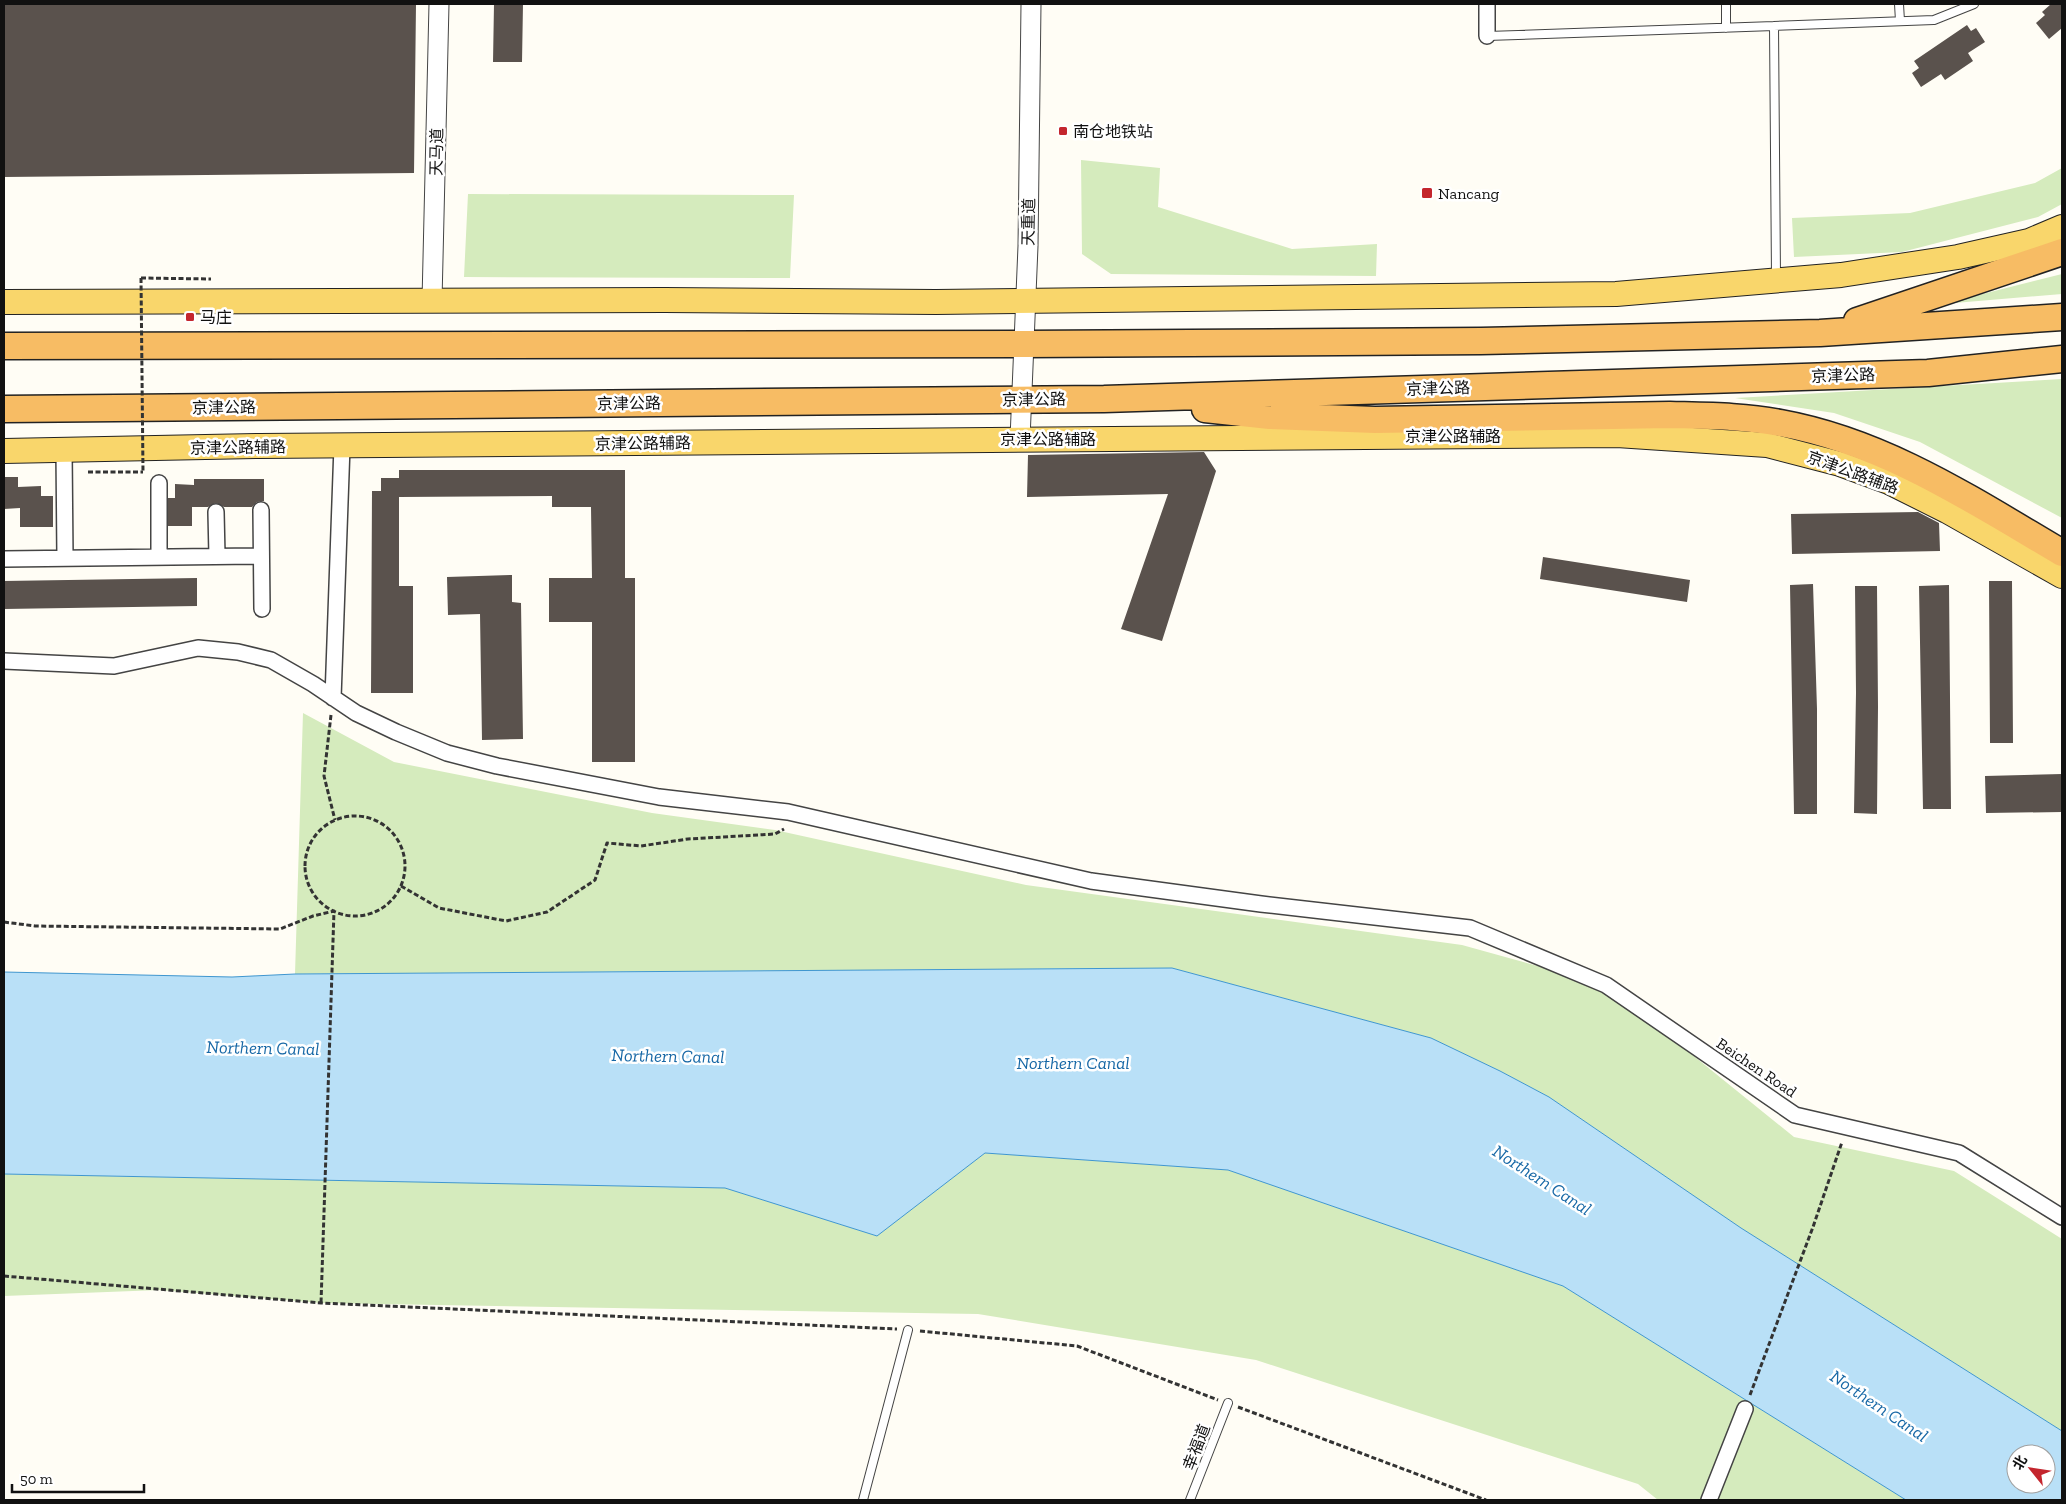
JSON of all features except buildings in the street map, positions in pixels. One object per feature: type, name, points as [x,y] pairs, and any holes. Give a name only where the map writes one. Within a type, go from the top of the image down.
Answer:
[{"type":"highway","points":[[1820,333],[2013,270],[2062,252]]},
{"type":"highway","points":[[4,346],[1481,341],[1820,333],[2062,317]]},
{"type":"highway","name":"京津公路","points":[[4,409],[1023,400],[1928,373],[2062,359]]},
{"type":"highway","points":[[1104,398],[1270,416],[1376,420],[1670,415],[1714,416],[1779,422],[1851,441],[1919,470],[2062,552]]},
{"type":"main road","points":[[4,302],[247,300],[1026,301],[1616,294],[1841,275],[1958,257],[2029,242],[2062,227]]},
{"type":"main road","name":"京津公路辅路","points":[[4,451],[1020,439],[1617,435],[1767,445],[1831,462],[1889,482],[1946,510],[2062,576]]},
{"type":"street","name":"天马道","points":[[432,301],[439,4]]},
{"type":"street","name":"天重道","points":[[1020,439],[1026,344],[1031,4]]},
{"type":"street","points":[[1487,36],[1488,4]]},
{"type":"street","points":[[333,698],[342,446]]},
{"type":"street","points":[[64,450],[65,558]]},
{"type":"street","points":[[159,483],[159,557]]},
{"type":"street","points":[[261,510],[262,609]]},
{"type":"street","points":[[216,512],[217,556]]},
{"type":"street","points":[[4,559],[261,556]]},
{"type":"street","name":"Beichen Road","points":[[4,661],[114,666],[198,648],[238,652],[271,660],[313,684],[356,713],[396,732],[448,753],[497,766],[659,797],[788,812],[1091,881],[1261,904],[1470,928],[1606,985],[1795,1115],[1959,1153],[2062,1217]]},
{"type":"street","points":[[1709,1500],[1745,1409]]},
{"type":"lane","points":[[1726,4],[1726,28]]},
{"type":"lane","points":[[1899,4],[1900,21]]},
{"type":"lane","points":[[1487,36],[1934,20],[1974,4]]},
{"type":"lane","points":[[1774,26],[1776,280]]},
{"type":"lane","points":[[863,1500],[908,1330]]},
{"type":"lane","name":"幸福道","points":[[1190,1500],[1228,1403]]},
{"type":"path","points":[[88,472],[143,472],[141,278],[215,279]]},
{"type":"path","points":[[333,698],[324,776],[335,820]]},
{"type":"path","points":[[351,816],[367,818],[382,824],[394,834],[402,849],[405,866],[400,886],[395,897],[382,909],[367,915],[350,916],[334,911],[320,902],[311,889],[306,874],[306,857],[312,842],[322,829],[335,820],[351,816]]},
{"type":"path","points":[[400,886],[439,908],[506,921],[547,912],[595,880],[607,843],[641,846],[688,839],[775,834],[807,816]]},
{"type":"path","points":[[4,922],[35,926],[280,930],[313,916],[334,911]]},
{"type":"path","points":[[321,1303],[334,911]]},
{"type":"path","points":[[1745,1409],[1848,1127]]},
{"type":"path","points":[[4,1276],[321,1303],[908,1330],[1077,1346],[1486,1500]]},
{"type":"green space","points":[[1081,160],[1160,168],[1158,207],[1292,249],[1377,244],[1376,276],[1111,274],[1082,254]]},
{"type":"green space","points":[[2062,168],[2062,204],[2038,217],[1902,252],[1794,257],[1792,218],[1910,213],[2035,183]]},
{"type":"green space","points":[[468,194],[794,195],[790,278],[464,277]]},
{"type":"green space","points":[[2062,274],[2062,294],[1943,304]]},
{"type":"green space","points":[[2062,379],[2062,518],[1920,442],[1834,413],[1735,398]]},
{"type":"green space","points":[[303,713],[394,762],[652,813],[775,830],[1026,885],[1462,945],[1606,985],[1794,1137],[1954,1171],[2062,1239],[2062,1431],[1741,1228],[1549,1097],[1500,1071],[1431,1038],[1172,968],[295,974]]},
{"type":"green space","points":[[985,1153],[1228,1170],[1563,1286],[1906,1500],[1658,1500],[1638,1484],[1256,1360],[978,1314],[321,1303],[159,1290],[4,1296],[4,1174],[725,1188],[877,1236]]},
{"type":"water","name":"Northern Canal","points":[[1172,968],[1431,1038],[1549,1097],[1741,1228],[2062,1431],[2062,1500],[1906,1500],[1563,1286],[1228,1170],[985,1153],[877,1236],[725,1188],[4,1174],[4,972],[232,977],[295,974]]},
{"type":"place","name":"南仓地铁站","points":[[1063,131]]},
{"type":"place","name":"Nancang","points":[[1427,193]]},
{"type":"place","name":"马庄","points":[[190,317]]}]
